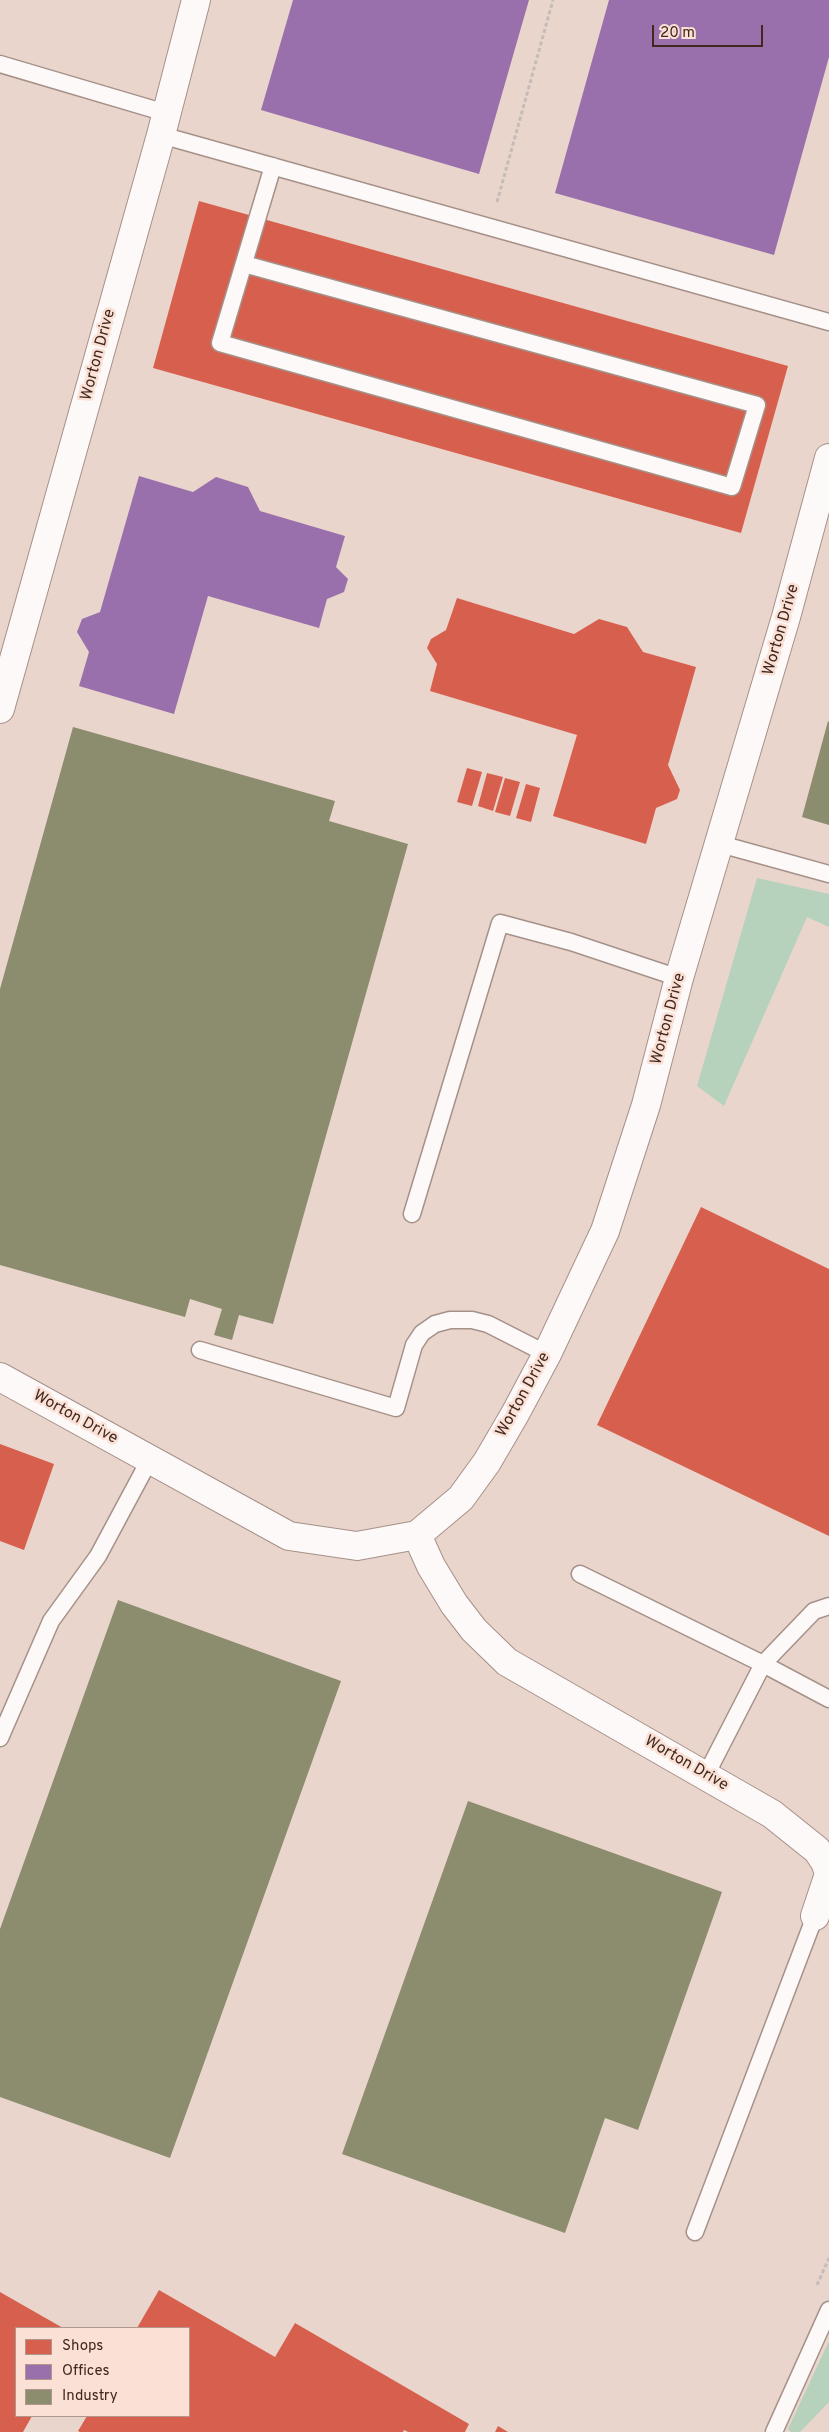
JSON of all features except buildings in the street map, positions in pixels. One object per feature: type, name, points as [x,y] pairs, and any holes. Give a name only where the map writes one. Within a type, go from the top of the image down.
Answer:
[{"type":"street","name":"Worton Drive","points":[[0,709],[196,0]]},
{"type":"street","name":"Worton Drive","points":[[0,1377],[289,1536],[357,1546],[417,1535],[438,1519],[466,1491],[506,1430],[547,1354],[605,1230],[646,1105],[679,978],[786,617],[829,458]]},
{"type":"street","name":"Worton Drive","points":[[417,1535],[431,1566],[454,1604],[474,1630],[506,1662],[772,1814],[802,1836],[817,1850],[826,1862],[829,1873],[815,1916]]},
{"type":"lane","points":[[0,64],[273,166],[829,322]]},
{"type":"lane","points":[[244,264],[757,405],[732,487],[220,343],[273,166]]},
{"type":"lane","points":[[720,844],[829,874]]},
{"type":"lane","points":[[412,1214],[500,923],[571,942],[679,978]]},
{"type":"lane","points":[[200,1350],[396,1408],[414,1345],[422,1333],[435,1324],[450,1320],[472,1320],[488,1324],[547,1354]]},
{"type":"lane","points":[[0,1738],[51,1620],[98,1556],[150,1459]]},
{"type":"lane","points":[[580,1574],[763,1664],[829,1699]]},
{"type":"lane","points":[[706,1775],[763,1664],[814,1611],[829,1606]]},
{"type":"lane","points":[[695,2232],[815,1916]]},
{"type":"lane","points":[[774,2432],[829,2310]]},
{"type":"path","points":[[490,227],[553,0]]},
{"type":"green space","points":[[757,878],[829,894],[829,927],[807,917],[724,1106],[697,1086]]},
{"type":"green space","points":[[829,2341],[829,2402],[800,2432],[791,2432],[788,2429]]}]
